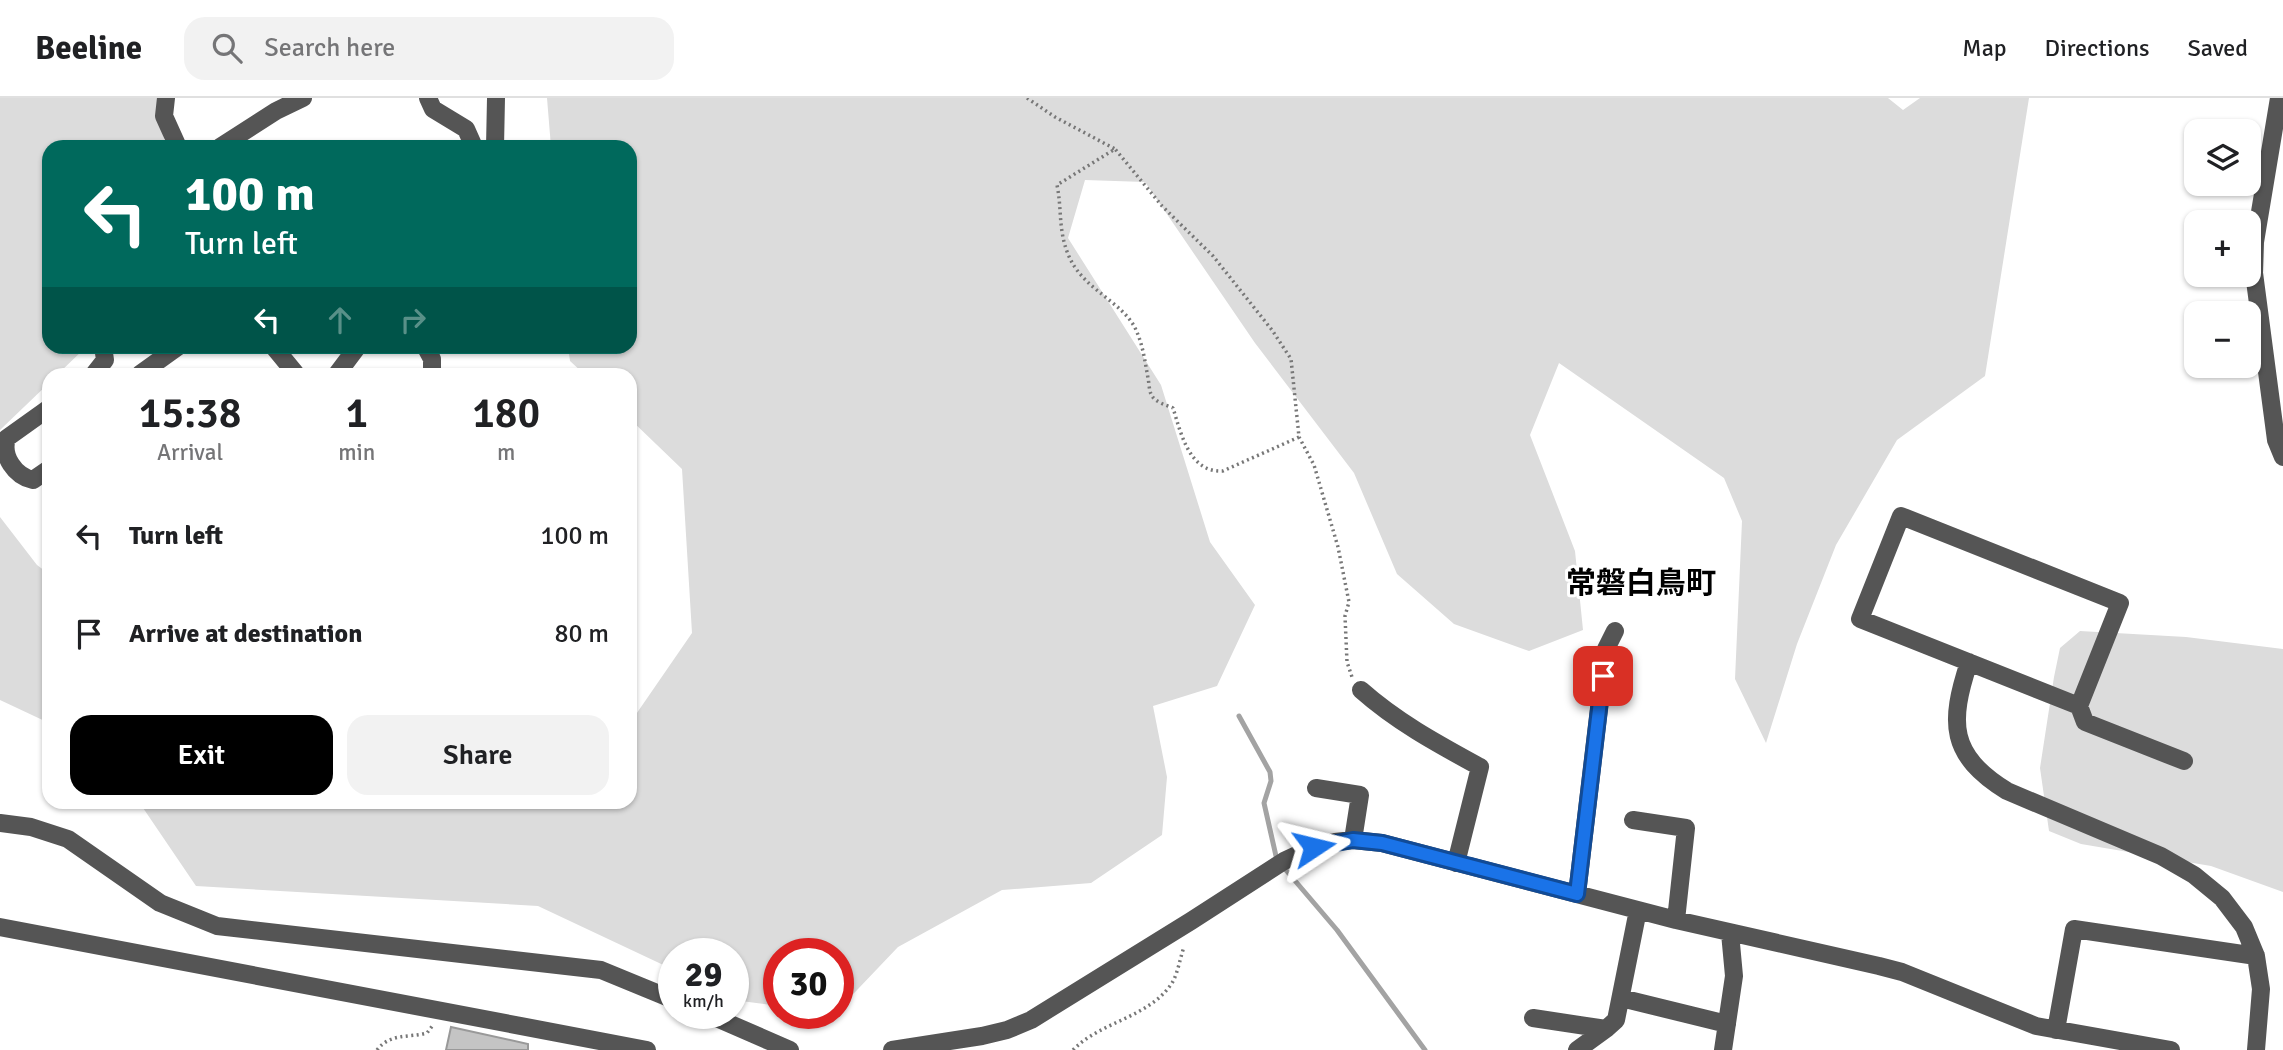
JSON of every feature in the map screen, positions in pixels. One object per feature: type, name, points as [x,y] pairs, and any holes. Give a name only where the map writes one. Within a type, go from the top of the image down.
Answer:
[{"type":"street","points":[[166,98],[164,116],[175,140]]},
{"type":"street","points":[[233,140],[266,117],[303,98]]},
{"type":"street","points":[[428,98],[433,109],[466,129],[471,140]]},
{"type":"street","points":[[495,140],[496,98]]},
{"type":"street","points":[[2279,98],[2255,243],[2254,273],[2276,440],[2283,457]]},
{"type":"street","points":[[148,368],[168,354]]},
{"type":"street","points":[[280,354],[291,368]]},
{"type":"street","points":[[42,413],[6,438],[4,446],[5,454],[19,475],[33,480],[42,474]]},
{"type":"street","points":[[2079,706],[1860,619],[1901,516],[2120,603],[2079,706],[2085,722],[2184,761]]},
{"type":"street","points":[[1577,894],[1606,649],[1615,631]]},
{"type":"street","points":[[1969,662],[1959,692],[1958,738],[1968,759],[1986,778],[2007,791],[2161,856],[2194,876],[2222,898],[2237,917],[2256,956],[2261,989],[2256,1050]]},
{"type":"street","points":[[1361,690],[1408,727],[1480,767],[1456,863]]},
{"type":"street","points":[[1316,788],[1360,794],[1353,840]]},
{"type":"street","points":[[1633,820],[1686,828],[1676,920]]},
{"type":"street","points":[[0,823],[32,827],[68,839],[160,903],[216,926],[601,970],[658,993]]},
{"type":"street","points":[[892,1050],[1007,1030],[1031,1020],[1280,863],[1314,847],[1353,840],[1382,843],[1676,920],[1891,969],[2021,1021],[2056,1030],[2171,1050]]},
{"type":"street","points":[[1577,1050],[1616,1020],[1638,910]]},
{"type":"street","points":[[0,927],[647,1050]]},
{"type":"street","points":[[2056,1030],[2074,929],[2256,956]]},
{"type":"street","points":[[1723,1050],[1734,976],[1730,933]]},
{"type":"street","points":[[1621,998],[1727,1024]]},
{"type":"street","points":[[1533,1018],[1606,1029]]},
{"type":"street","points":[[742,1029],[790,1050]]},
{"type":"path","points":[[1027,98],[1055,117],[1115,149],[1162,206],[1213,256],[1272,330],[1291,359],[1299,438],[1314,465],[1338,547],[1349,602],[1345,616],[1347,662],[1351,675],[1361,690]]},
{"type":"path","points":[[1115,149],[1057,185],[1060,199],[1059,217],[1069,257],[1084,279],[1126,314],[1136,330],[1144,352],[1151,394],[1158,401],[1173,408],[1185,448],[1212,472],[1223,471],[1299,438]]},
{"type":"path","points":[[1073,1050],[1084,1038],[1141,1011],[1164,994],[1174,981],[1191,921]]},
{"type":"path","points":[[377,1050],[385,1041],[397,1036],[427,1033],[438,1009]]},
{"type":"shaded area","points":[[0,98],[159,98],[164,140],[42,140],[42,354],[79,354],[64,368],[42,368],[42,390],[0,430]]},
{"type":"shaded area","points":[[547,98],[1888,98],[1903,110],[1920,98],[2029,98],[1985,376],[1897,440],[1836,545],[1797,644],[1766,743],[1735,679],[1742,521],[1724,478],[1559,363],[1530,435],[1575,551],[1583,630],[1529,651],[1454,624],[1397,574],[1354,473],[1255,343],[1145,182],[1085,180],[1068,238],[1161,385],[1210,542],[1255,605],[1217,686],[1153,706],[1167,777],[1162,835],[1091,883],[1002,890],[898,947],[854,993],[854,938],[763,938],[763,1004],[749,1002],[749,938],[658,938],[658,962],[538,906],[196,886],[144,809],[637,809],[637,713],[692,633],[682,469],[637,426],[637,368],[578,368],[570,361],[569,354],[637,354],[637,140],[550,140]]},
{"type":"shaded area","points":[[0,517],[42,569],[42,720],[0,700]]},
{"type":"shaded area","points":[[2080,631],[2186,637],[2283,649],[2283,892],[2211,866],[2081,844],[2049,831],[2040,768],[2054,677],[2060,648]]},
{"type":"building","points":[[451,1027],[528,1044],[528,1050],[446,1050]]},
{"type":"waterway","points":[[1239,716],[1270,772],[1271,781],[1264,803],[1276,856],[1337,930],[1425,1050]]},
{"type":"district","name":"常磐白鳥町","points":[[1641,583]]},
{"type":"route","points":[[1314,847],[1353,840],[1382,843],[1577,894],[1603,676]]}]
